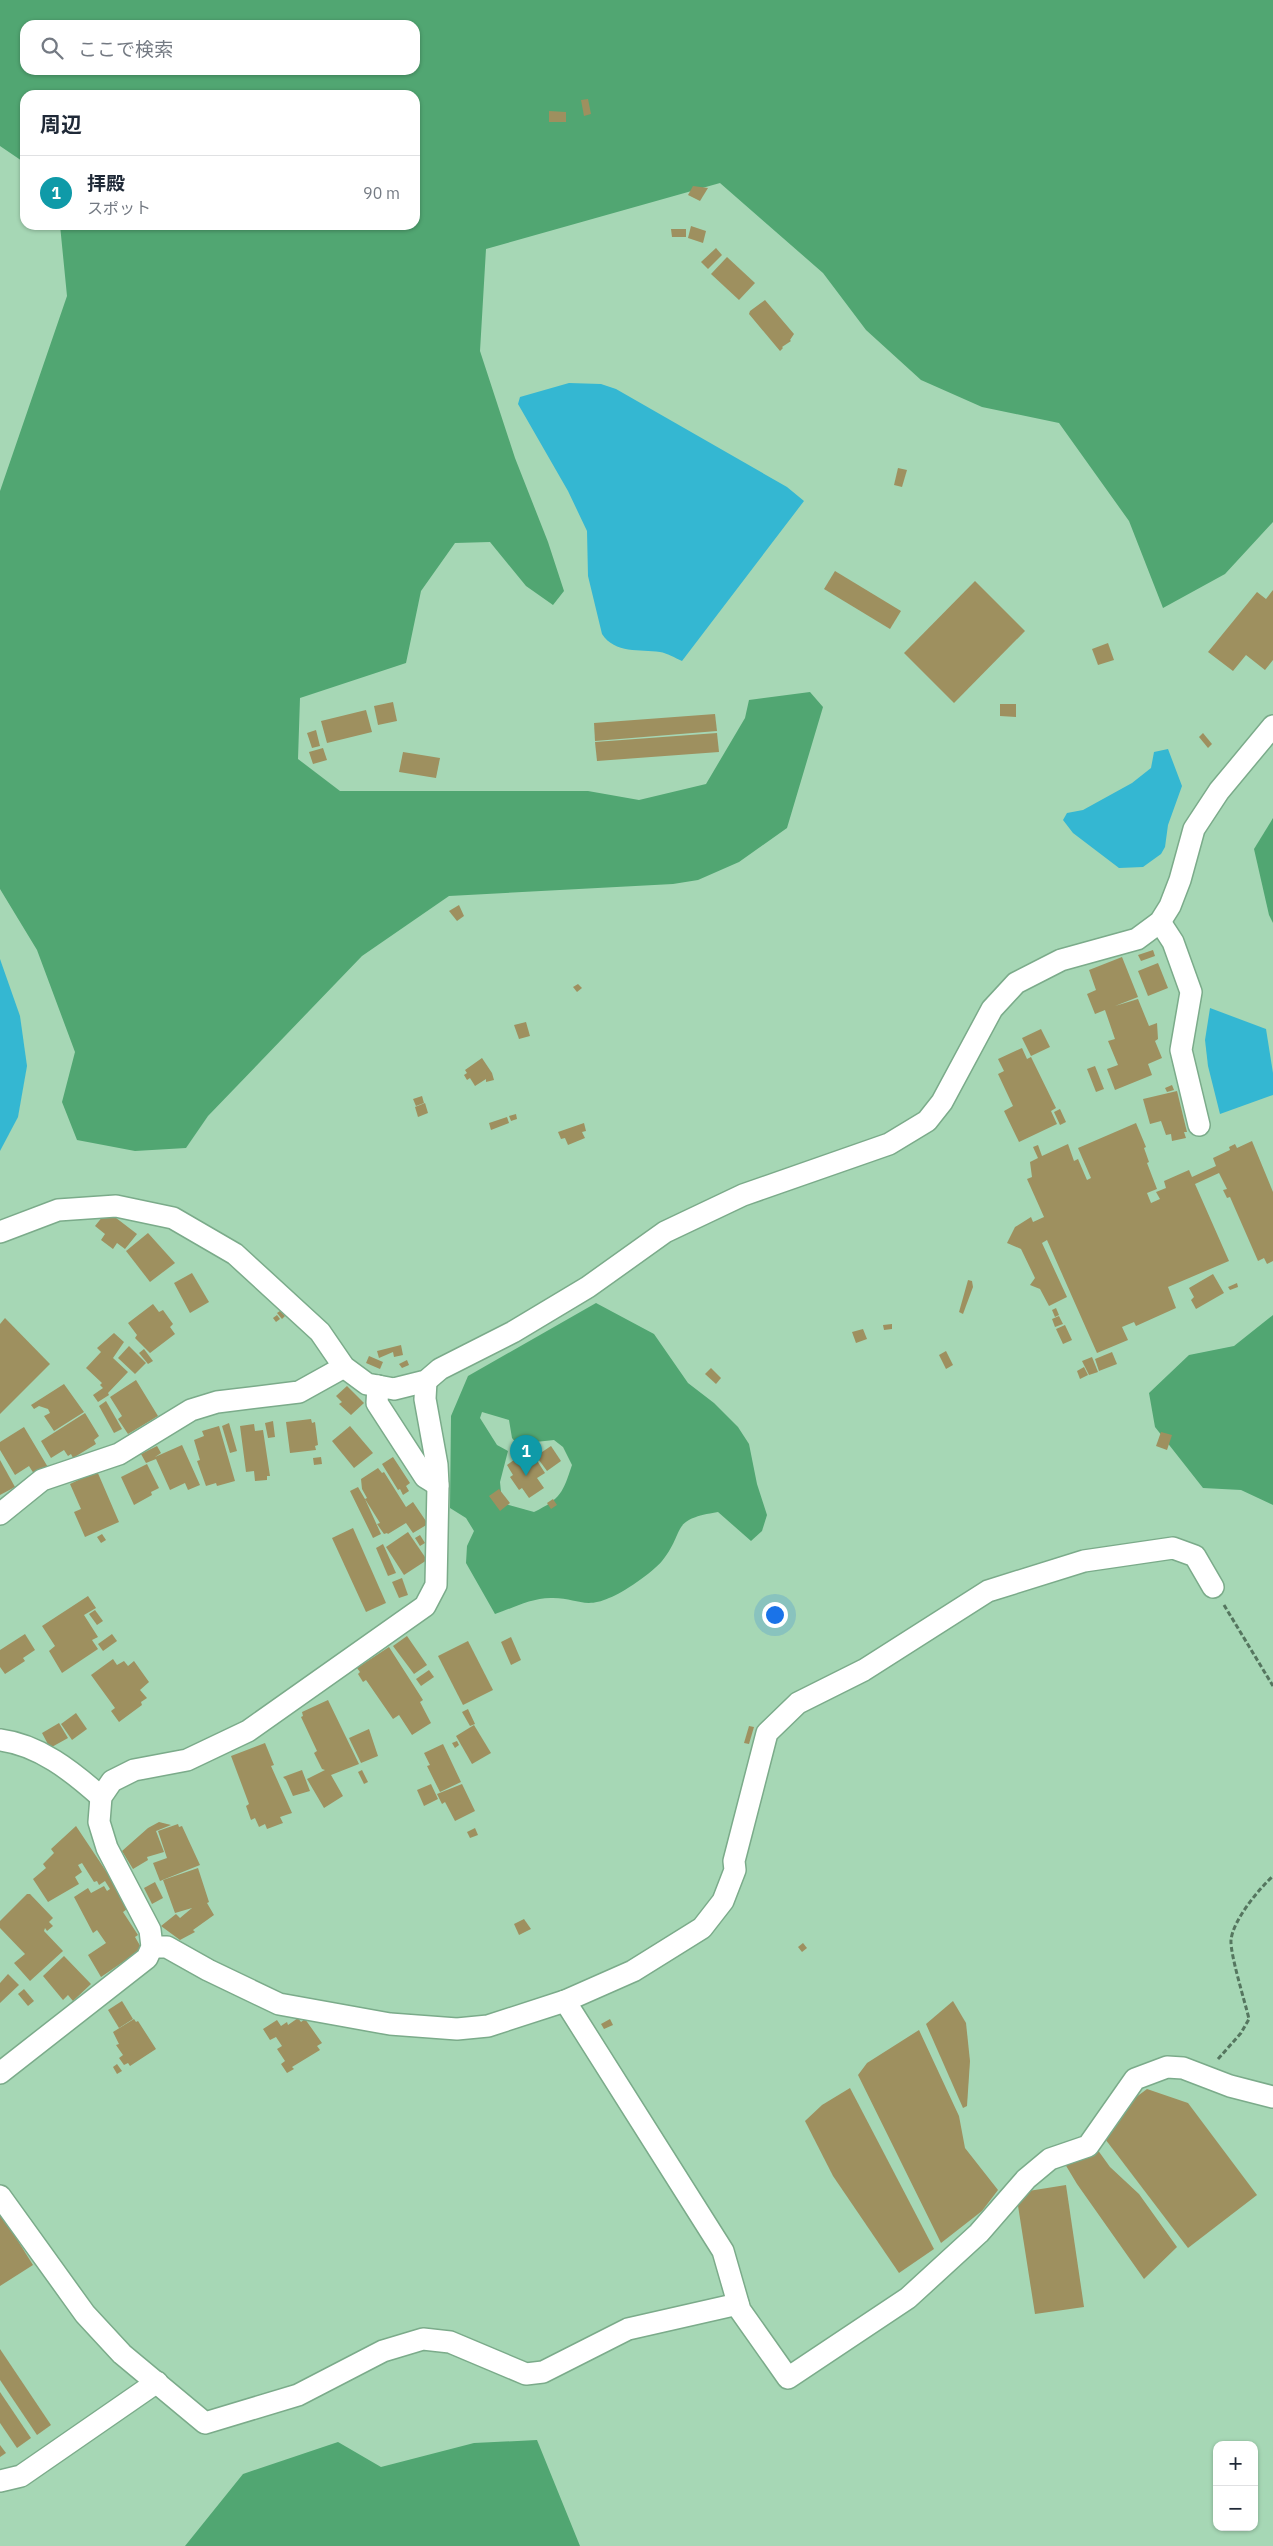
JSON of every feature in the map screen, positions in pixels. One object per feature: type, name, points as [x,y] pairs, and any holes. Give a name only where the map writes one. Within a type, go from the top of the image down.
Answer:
[{"type":"street","points":[[0,1232],[58,1210],[116,1206],[173,1218],[235,1254],[320,1332],[344,1367],[367,1384],[394,1389],[426,1381],[440,1369],[513,1332],[588,1287],[665,1232],[743,1196],[889,1144],[927,1121],[942,1102],[992,1009],[1016,983],[1061,960],[1137,939],[1160,922],[1170,906],[1180,880],[1194,829],[1219,791],[1273,726]]},
{"type":"street","points":[[1160,922],[1173,942],[1191,992],[1182,1050],[1199,1125]]},
{"type":"street","points":[[0,1514],[42,1480],[119,1454],[191,1410],[218,1402],[299,1392],[344,1367]]},
{"type":"street","points":[[0,2073],[147,1958],[152,1947],[150,1930],[107,1848],[99,1822],[101,1797],[112,1781],[134,1770],[187,1760],[248,1731],[425,1606],[436,1585],[438,1485],[425,1399],[426,1381]]},
{"type":"street","points":[[378,1386],[377,1403],[425,1477],[438,1485]]},
{"type":"street","points":[[152,1947],[167,1947],[208,1970],[279,2004],[390,2024],[457,2029],[488,2026],[565,2001],[633,1971],[702,1928],[722,1901],[734,1870],[734,1861],[767,1733],[798,1703],[864,1670],[988,1591],[1084,1561],[1173,1548],[1195,1556],[1213,1587]]},
{"type":"street","points":[[0,1740],[20,1743],[75,1774],[101,1797]]},
{"type":"street","points":[[565,2001],[722,2252],[738,2304],[788,2378],[908,2298],[979,2233],[1026,2179],[1050,2159],[1088,2146],[1135,2079],[1167,2067],[1183,2068],[1230,2086],[1273,2097]]},
{"type":"street","points":[[0,2196],[85,2314],[122,2354],[205,2423],[298,2395],[383,2351],[422,2340],[450,2342],[526,2374],[544,2372],[628,2328],[738,2304]]},
{"type":"street","points":[[0,2481],[21,2476],[157,2382]]},
{"type":"path","points":[[1213,1587],[1273,1686]]},
{"type":"path","points":[[1204,2076],[1241,2033],[1249,2018],[1231,1941],[1234,1927],[1263,1885],[1273,1876]]},
{"type":"green space","points":[[0,0],[1273,0],[1273,522],[1225,574],[1163,608],[1129,521],[1059,423],[982,407],[921,380],[866,330],[823,273],[720,183],[486,249],[480,351],[515,458],[548,542],[564,591],[553,605],[526,586],[490,542],[455,543],[421,591],[406,663],[300,698],[298,759],[340,791],[588,791],[639,800],[706,784],[745,718],[749,700],[810,692],[823,707],[787,828],[739,862],[698,880],[673,884],[449,896],[362,956],[208,1116],[186,1148],[135,1151],[77,1140],[62,1102],[75,1052],[37,950],[0,889],[0,491],[67,296],[60,230],[420,230],[420,90],[20,90],[20,160],[0,146]]},
{"type":"green space","points":[[1273,818],[1273,923],[1269,915],[1254,849]]},
{"type":"green space","points":[[596,1303],[654,1334],[688,1383],[714,1403],[738,1427],[749,1444],[757,1484],[767,1515],[762,1531],[751,1541],[718,1512],[702,1515],[685,1523],[670,1550],[658,1566],[622,1592],[593,1603],[561,1598],[538,1599],[495,1614],[466,1563],[467,1546],[474,1531],[466,1518],[450,1508],[451,1416],[468,1376]],"holes":[[[482,1412],[509,1420],[512,1438],[517,1444],[554,1440],[563,1447],[572,1465],[566,1482],[556,1499],[534,1512],[502,1503],[500,1482],[508,1451],[497,1445],[480,1418]]]},
{"type":"green space","points":[[1273,1315],[1273,1505],[1241,1490],[1203,1488],[1155,1427],[1149,1393],[1189,1355],[1234,1346]]},
{"type":"green space","points":[[537,2440],[580,2546],[185,2546],[243,2474],[338,2442],[381,2467],[474,2443]]},
{"type":"water","points":[[569,383],[601,384],[616,389],[787,487],[804,501],[682,661],[668,654],[621,648],[607,640],[602,634],[588,576],[587,531],[568,491],[518,404],[520,397]]},
{"type":"water","points":[[1168,749],[1182,786],[1168,825],[1165,847],[1161,854],[1143,867],[1119,868],[1073,833],[1063,820],[1067,813],[1083,810],[1132,783],[1151,768],[1154,752]]},
{"type":"water","points":[[0,959],[20,1016],[27,1066],[18,1117],[0,1151]]},
{"type":"water","points":[[1210,1008],[1266,1029],[1273,1073],[1273,1095],[1220,1114],[1208,1066],[1205,1040]]},
{"type":"building","points":[[588,99],[591,114],[584,116],[581,100]]},
{"type":"building","points":[[549,111],[566,112],[566,122],[549,122]]},
{"type":"building","points":[[693,186],[708,188],[700,201],[688,195]]},
{"type":"building","points":[[691,226],[706,231],[703,243],[688,238]]},
{"type":"building","points":[[671,229],[686,229],[686,237],[672,237]]},
{"type":"building","points":[[716,248],[722,255],[708,269],[701,262]]},
{"type":"building","points":[[727,257],[755,283],[739,300],[711,274]]},
{"type":"building","points":[[765,300],[794,334],[791,341],[782,347],[780,351],[749,314],[750,311]]},
{"type":"building","points":[[898,468],[907,470],[902,487],[894,485]]},
{"type":"building","points":[[835,571],[901,611],[890,629],[824,589]]},
{"type":"building","points":[[975,581],[1025,631],[954,703],[904,653]]},
{"type":"building","points":[[1273,590],[1273,660],[1265,670],[1246,655],[1233,671],[1208,652],[1257,592],[1266,599]]},
{"type":"building","points":[[1108,643],[1114,660],[1098,665],[1092,649]]},
{"type":"building","points":[[393,702],[397,721],[378,725],[374,706]]},
{"type":"building","points":[[1000,704],[1016,704],[1016,717],[1000,716]]},
{"type":"building","points":[[366,710],[372,732],[327,743],[321,721]]},
{"type":"building","points":[[715,714],[717,731],[595,741],[594,723]]},
{"type":"building","points":[[316,730],[320,746],[312,748],[307,733]]},
{"type":"building","points":[[717,733],[719,752],[597,761],[595,742]]},
{"type":"building","points":[[1203,733],[1212,744],[1208,748],[1199,737]]},
{"type":"building","points":[[323,748],[327,760],[313,764],[309,752]]},
{"type":"building","points":[[403,752],[440,758],[436,778],[399,772]]},
{"type":"building","points":[[459,905],[464,916],[457,921],[449,911]]},
{"type":"building","points":[[1153,950],[1155,956],[1141,961],[1138,955]]},
{"type":"building","points":[[1122,957],[1138,997],[1115,1006],[1138,999],[1149,1026],[1157,1023],[1158,1039],[1155,1041],[1162,1058],[1148,1064],[1152,1075],[1115,1090],[1107,1069],[1118,1065],[1108,1041],[1115,1039],[1105,1010],[1095,1014],[1087,994],[1096,990],[1089,970]]},
{"type":"building","points":[[1158,963],[1168,988],[1148,996],[1138,971]]},
{"type":"building","points":[[578,984],[582,988],[577,992],[573,987]]},
{"type":"building","points":[[526,1022],[530,1036],[519,1039],[514,1025]]},
{"type":"building","points":[[1041,1029],[1050,1047],[1031,1056],[1022,1038]]},
{"type":"building","points":[[1022,1048],[1027,1059],[1031,1057],[1056,1108],[1051,1111],[1057,1124],[1019,1142],[1004,1111],[1013,1106],[998,1074],[1004,1071],[998,1059]]},
{"type":"building","points":[[482,1058],[492,1073],[494,1080],[486,1082],[486,1079],[475,1086],[470,1078],[467,1080],[464,1075],[467,1073],[465,1070]]},
{"type":"building","points":[[1095,1066],[1104,1089],[1096,1092],[1087,1069]]},
{"type":"building","points":[[1172,1085],[1174,1090],[1167,1092],[1165,1088]]},
{"type":"building","points":[[1177,1091],[1187,1132],[1184,1132],[1186,1138],[1172,1141],[1171,1134],[1166,1135],[1161,1121],[1150,1124],[1143,1099]]},
{"type":"building","points":[[422,1096],[424,1103],[416,1106],[413,1099]]},
{"type":"building","points":[[425,1103],[428,1113],[418,1117],[415,1107]]},
{"type":"building","points":[[1060,1109],[1066,1122],[1060,1125],[1054,1112]]},
{"type":"building","points":[[516,1114],[517,1119],[511,1121],[509,1116]]},
{"type":"building","points":[[507,1117],[509,1123],[491,1130],[489,1123]]},
{"type":"building","points":[[584,1123],[586,1131],[582,1132],[585,1138],[568,1145],[565,1138],[561,1139],[558,1132]]},
{"type":"building","points":[[1136,1123],[1146,1147],[1144,1148],[1149,1162],[1147,1163],[1157,1189],[1147,1193],[1151,1203],[1160,1199],[1156,1192],[1166,1188],[1164,1181],[1189,1170],[1192,1177],[1216,1166],[1213,1158],[1230,1150],[1229,1147],[1235,1144],[1237,1148],[1252,1141],[1273,1192],[1273,1261],[1267,1264],[1264,1258],[1258,1261],[1230,1197],[1227,1198],[1223,1190],[1227,1189],[1219,1173],[1195,1184],[1229,1261],[1168,1287],[1176,1308],[1136,1326],[1134,1322],[1122,1327],[1128,1340],[1097,1353],[1047,1240],[1042,1243],[1067,1297],[1049,1306],[1040,1289],[1030,1285],[1035,1278],[1021,1249],[1007,1243],[1015,1227],[1031,1217],[1033,1222],[1044,1217],[1027,1179],[1032,1177],[1030,1162],[1038,1158],[1033,1147],[1038,1145],[1042,1156],[1068,1144],[1074,1161],[1078,1159],[1087,1180],[1091,1178],[1078,1148]]},
{"type":"building","points":[[107,1211],[137,1234],[125,1249],[117,1243],[113,1249],[101,1240],[105,1234],[95,1226]]},
{"type":"building","points":[[148,1233],[175,1263],[150,1282],[126,1251]]},
{"type":"building","points":[[192,1273],[209,1302],[190,1313],[174,1283]]},
{"type":"building","points":[[1213,1274],[1224,1293],[1196,1309],[1191,1300],[1194,1297],[1189,1288]]},
{"type":"building","points":[[968,1280],[972,1281],[973,1287],[963,1314],[959,1312]]},
{"type":"building","points":[[1237,1283],[1238,1287],[1230,1290],[1228,1287]]},
{"type":"building","points":[[153,1304],[159,1312],[163,1310],[173,1324],[170,1327],[175,1334],[150,1353],[135,1338],[137,1335],[128,1323]]},
{"type":"building","points":[[1056,1308],[1059,1315],[1055,1317],[1052,1310]]},
{"type":"building","points":[[280,1311],[285,1316],[282,1319],[277,1313]]},
{"type":"building","points":[[277,1315],[280,1319],[276,1322],[273,1318]]},
{"type":"building","points":[[1059,1316],[1063,1324],[1055,1327],[1052,1319]]},
{"type":"building","points":[[5,1318],[50,1364],[0,1414],[0,1324]]},
{"type":"building","points":[[892,1324],[892,1329],[884,1330],[883,1325]]},
{"type":"building","points":[[1065,1325],[1072,1340],[1063,1344],[1056,1329]]},
{"type":"building","points":[[863,1329],[867,1339],[856,1343],[852,1332]]},
{"type":"building","points":[[114,1333],[124,1342],[113,1358],[128,1372],[108,1393],[109,1395],[98,1402],[93,1395],[103,1388],[100,1385],[102,1383],[86,1368],[101,1352],[97,1348]]},
{"type":"building","points":[[401,1345],[403,1355],[394,1357],[393,1352],[379,1358],[377,1351]]},
{"type":"building","points":[[129,1346],[146,1363],[135,1374],[118,1358]]},
{"type":"building","points":[[144,1349],[153,1361],[148,1364],[139,1353]]},
{"type":"building","points":[[946,1351],[953,1365],[946,1369],[939,1355]]},
{"type":"building","points":[[1112,1352],[1117,1364],[1099,1371],[1095,1359]]},
{"type":"building","points":[[369,1356],[383,1362],[380,1369],[366,1363]]},
{"type":"building","points":[[1092,1357],[1098,1372],[1089,1375],[1082,1361]]},
{"type":"building","points":[[407,1360],[409,1365],[402,1368],[399,1364]]},
{"type":"building","points":[[1084,1367],[1088,1375],[1080,1379],[1077,1371]]},
{"type":"building","points":[[711,1368],[721,1378],[716,1384],[705,1374]]},
{"type":"building","points":[[136,1380],[158,1416],[128,1434],[118,1419],[122,1416],[110,1397]]},
{"type":"building","points":[[64,1384],[84,1412],[54,1431],[44,1416],[50,1413],[48,1409],[39,1406],[34,1409],[31,1405]]},
{"type":"building","points":[[347,1386],[364,1403],[351,1415],[339,1404],[342,1402],[336,1396]]},
{"type":"building","points":[[106,1401],[122,1429],[114,1433],[99,1406]]},
{"type":"building","points":[[85,1413],[99,1436],[94,1440],[96,1444],[73,1458],[71,1454],[68,1456],[64,1450],[51,1458],[41,1441]]},
{"type":"building","points":[[311,1419],[312,1423],[315,1422],[318,1445],[315,1446],[316,1450],[290,1453],[286,1422]]},
{"type":"building","points":[[273,1421],[275,1437],[268,1438],[265,1423]]},
{"type":"building","points":[[229,1423],[237,1451],[230,1453],[222,1426]]},
{"type":"building","points":[[254,1424],[255,1431],[263,1430],[270,1476],[267,1476],[267,1480],[255,1481],[254,1471],[246,1472],[240,1426]]},
{"type":"building","points":[[219,1426],[235,1481],[217,1486],[216,1483],[206,1486],[197,1461],[200,1460],[194,1440],[204,1436],[202,1431]]},
{"type":"building","points":[[350,1426],[373,1453],[354,1468],[332,1441]]},
{"type":"building","points":[[24,1427],[49,1469],[36,1477],[29,1466],[15,1475],[0,1450],[0,1442]]},
{"type":"building","points":[[1161,1432],[1172,1435],[1167,1450],[1156,1446]]},
{"type":"building","points":[[182,1445],[200,1485],[188,1490],[185,1483],[170,1490],[156,1459],[146,1463],[141,1454],[157,1446],[161,1453],[155,1457]]},
{"type":"building","points":[[551,1446],[561,1461],[547,1471],[536,1456]]},
{"type":"building","points":[[521,1455],[528,1465],[536,1459],[545,1473],[537,1478],[544,1488],[529,1498],[522,1488],[519,1490],[510,1477],[513,1475],[507,1465]]},
{"type":"building","points":[[321,1457],[322,1464],[314,1465],[313,1458]]},
{"type":"building","points":[[393,1457],[410,1483],[406,1486],[409,1491],[403,1495],[382,1464]]},
{"type":"building","points":[[0,1460],[15,1487],[0,1495]]},
{"type":"building","points":[[147,1464],[159,1488],[151,1492],[152,1495],[134,1505],[121,1477]]},
{"type":"building","points":[[378,1468],[382,1473],[384,1472],[406,1507],[413,1502],[428,1524],[413,1533],[406,1523],[388,1534],[384,1534],[377,1524],[380,1523],[365,1499],[367,1498],[362,1489],[361,1479]]},
{"type":"building","points":[[97,1471],[119,1522],[85,1537],[74,1512],[81,1509],[70,1484]]},
{"type":"building","points":[[358,1487],[381,1534],[373,1538],[350,1491]]},
{"type":"building","points":[[499,1489],[510,1503],[500,1511],[489,1496]]},
{"type":"building","points":[[553,1499],[557,1505],[551,1509],[547,1503]]},
{"type":"building","points":[[353,1528],[386,1603],[366,1612],[332,1538]]},
{"type":"building","points":[[408,1532],[427,1560],[404,1575],[386,1547]]},
{"type":"building","points":[[102,1534],[106,1540],[101,1543],[97,1537]]},
{"type":"building","points":[[420,1535],[425,1543],[420,1546],[415,1538]]},
{"type":"building","points":[[383,1544],[396,1573],[388,1576],[376,1548]]},
{"type":"building","points":[[402,1578],[408,1595],[399,1598],[392,1582]]},
{"type":"building","points":[[88,1596],[96,1608],[84,1615],[98,1637],[92,1640],[98,1649],[62,1673],[49,1651],[55,1646],[42,1626]]},
{"type":"building","points":[[95,1610],[103,1621],[97,1625],[89,1614]]},
{"type":"building","points":[[25,1634],[35,1650],[23,1658],[25,1661],[5,1674],[0,1667],[0,1650]]},
{"type":"building","points":[[112,1634],[117,1641],[103,1651],[98,1644]]},
{"type":"building","points":[[407,1636],[427,1665],[414,1674],[393,1646]]},
{"type":"building","points":[[511,1637],[521,1660],[511,1665],[501,1642]]},
{"type":"building","points":[[468,1641],[493,1690],[463,1705],[438,1656]]},
{"type":"building","points":[[389,1647],[423,1700],[420,1702],[431,1723],[412,1735],[399,1715],[393,1719],[366,1680],[363,1682],[358,1674],[360,1672],[357,1668]]},
{"type":"building","points":[[113,1659],[117,1665],[124,1661],[128,1666],[134,1661],[149,1682],[140,1690],[147,1698],[141,1702],[142,1705],[119,1722],[111,1711],[115,1708],[91,1675]]},
{"type":"building","points":[[429,1670],[434,1677],[421,1686],[416,1679]]},
{"type":"building","points":[[328,1700],[359,1764],[331,1775],[343,1796],[324,1808],[307,1779],[325,1770],[322,1769],[314,1753],[317,1751],[301,1717],[303,1716],[302,1712]]},
{"type":"building","points":[[468,1709],[475,1724],[470,1726],[462,1712]]},
{"type":"building","points":[[76,1713],[87,1729],[72,1740],[61,1724]]},
{"type":"building","points":[[59,1723],[68,1738],[50,1748],[42,1733]]},
{"type":"building","points":[[474,1725],[491,1753],[472,1764],[456,1736]]},
{"type":"building","points":[[749,1726],[754,1727],[749,1744],[744,1743]]},
{"type":"building","points":[[369,1729],[378,1756],[361,1763],[349,1738]]},
{"type":"building","points":[[457,1741],[459,1745],[455,1748],[452,1743]]},
{"type":"building","points":[[265,1743],[274,1765],[271,1766],[292,1813],[280,1817],[283,1823],[267,1829],[265,1824],[259,1827],[255,1818],[251,1820],[246,1806],[249,1804],[231,1756]]},
{"type":"building","points":[[443,1744],[461,1782],[440,1792],[427,1766],[430,1765],[424,1753]]},
{"type":"building","points":[[302,1770],[310,1791],[293,1796],[283,1777]]},
{"type":"building","points":[[362,1770],[368,1782],[364,1784],[358,1772]]},
{"type":"building","points":[[431,1784],[438,1799],[424,1806],[417,1790]]},
{"type":"building","points":[[462,1784],[475,1811],[455,1821],[445,1802],[442,1804],[437,1794]]},
{"type":"building","points":[[159,1822],[171,1825],[156,1831],[164,1852],[147,1857],[148,1860],[133,1869],[122,1851],[148,1828]]},
{"type":"building","points":[[178,1824],[179,1827],[182,1826],[200,1865],[160,1881],[153,1863],[167,1858],[158,1831]]},
{"type":"building","points":[[76,1826],[130,1907],[123,1912],[138,1935],[135,1937],[142,1949],[101,1977],[88,1955],[106,1943],[97,1930],[93,1933],[74,1897],[88,1888],[91,1893],[104,1886],[107,1891],[110,1889],[105,1881],[99,1885],[97,1881],[94,1882],[82,1863],[78,1865],[82,1872],[75,1877],[79,1884],[48,1902],[33,1879],[46,1868],[43,1864],[54,1853],[51,1849]]},
{"type":"building","points":[[475,1828],[478,1835],[470,1838],[467,1832]]},
{"type":"building","points":[[198,1868],[209,1902],[207,1903],[214,1915],[193,1930],[195,1932],[180,1940],[161,1926],[176,1914],[180,1918],[192,1908],[175,1913],[163,1880]]},
{"type":"building","points":[[155,1882],[163,1898],[152,1904],[144,1888]]},
{"type":"building","points":[[27,1894],[30,1894],[53,1918],[49,1922],[53,1926],[47,1931],[45,1928],[44,1931],[63,1951],[30,1981],[14,1963],[25,1954],[0,1928],[0,1921]]},
{"type":"building","points":[[524,1919],[531,1929],[519,1935],[514,1924]]},
{"type":"building","points":[[803,1943],[807,1948],[802,1952],[798,1947]]},
{"type":"building","points":[[64,1956],[91,1984],[73,2001],[68,1995],[63,2000],[43,1976]]},
{"type":"building","points":[[8,1974],[19,1985],[0,2003],[0,1983]]},
{"type":"building","points":[[24,1989],[34,2001],[28,2006],[18,1994]]},
{"type":"building","points":[[122,2001],[133,2019],[119,2028],[108,2010]]},
{"type":"building","points":[[953,2001],[966,2023],[970,2061],[967,2106],[963,2108],[926,2024]]},
{"type":"building","points":[[298,2018],[301,2022],[305,2019],[322,2043],[317,2046],[320,2050],[292,2067],[294,2069],[287,2073],[281,2064],[285,2061],[277,2049],[282,2046],[276,2037],[270,2040],[263,2029],[277,2020],[281,2026],[287,2022],[288,2025]]},
{"type":"building","points":[[134,2019],[136,2022],[138,2021],[156,2049],[130,2066],[128,2063],[124,2065],[119,2058],[123,2055],[116,2045],[119,2044],[113,2032]]},
{"type":"building","points":[[610,2019],[613,2025],[604,2029],[601,2024]]},
{"type":"building","points":[[919,2030],[959,2116],[965,2148],[998,2190],[982,2211],[941,2243],[858,2075],[867,2063]]},
{"type":"building","points":[[117,2064],[122,2071],[117,2074],[113,2067]]},
{"type":"building","points":[[850,2088],[934,2249],[899,2273],[833,2176],[805,2121],[822,2105]]},
{"type":"building","points":[[1147,2089],[1188,2103],[1257,2195],[1188,2248],[1096,2127]]},
{"type":"building","points":[[1092,2142],[1110,2167],[1139,2194],[1177,2247],[1144,2279],[1065,2164]]},
{"type":"building","points":[[1066,2185],[1084,2307],[1035,2314],[1016,2193]]},
{"type":"building","points":[[0,2212],[33,2265],[0,2286]]},
{"type":"building","points":[[0,2349],[51,2425],[37,2435],[0,2380]]},
{"type":"building","points":[[0,2392],[31,2438],[17,2448],[0,2423]]},
{"type":"building","points":[[0,2445],[6,2453],[0,2457]]},
{"type":"place","name":"拝殿","points":[[526,1476]]}]
